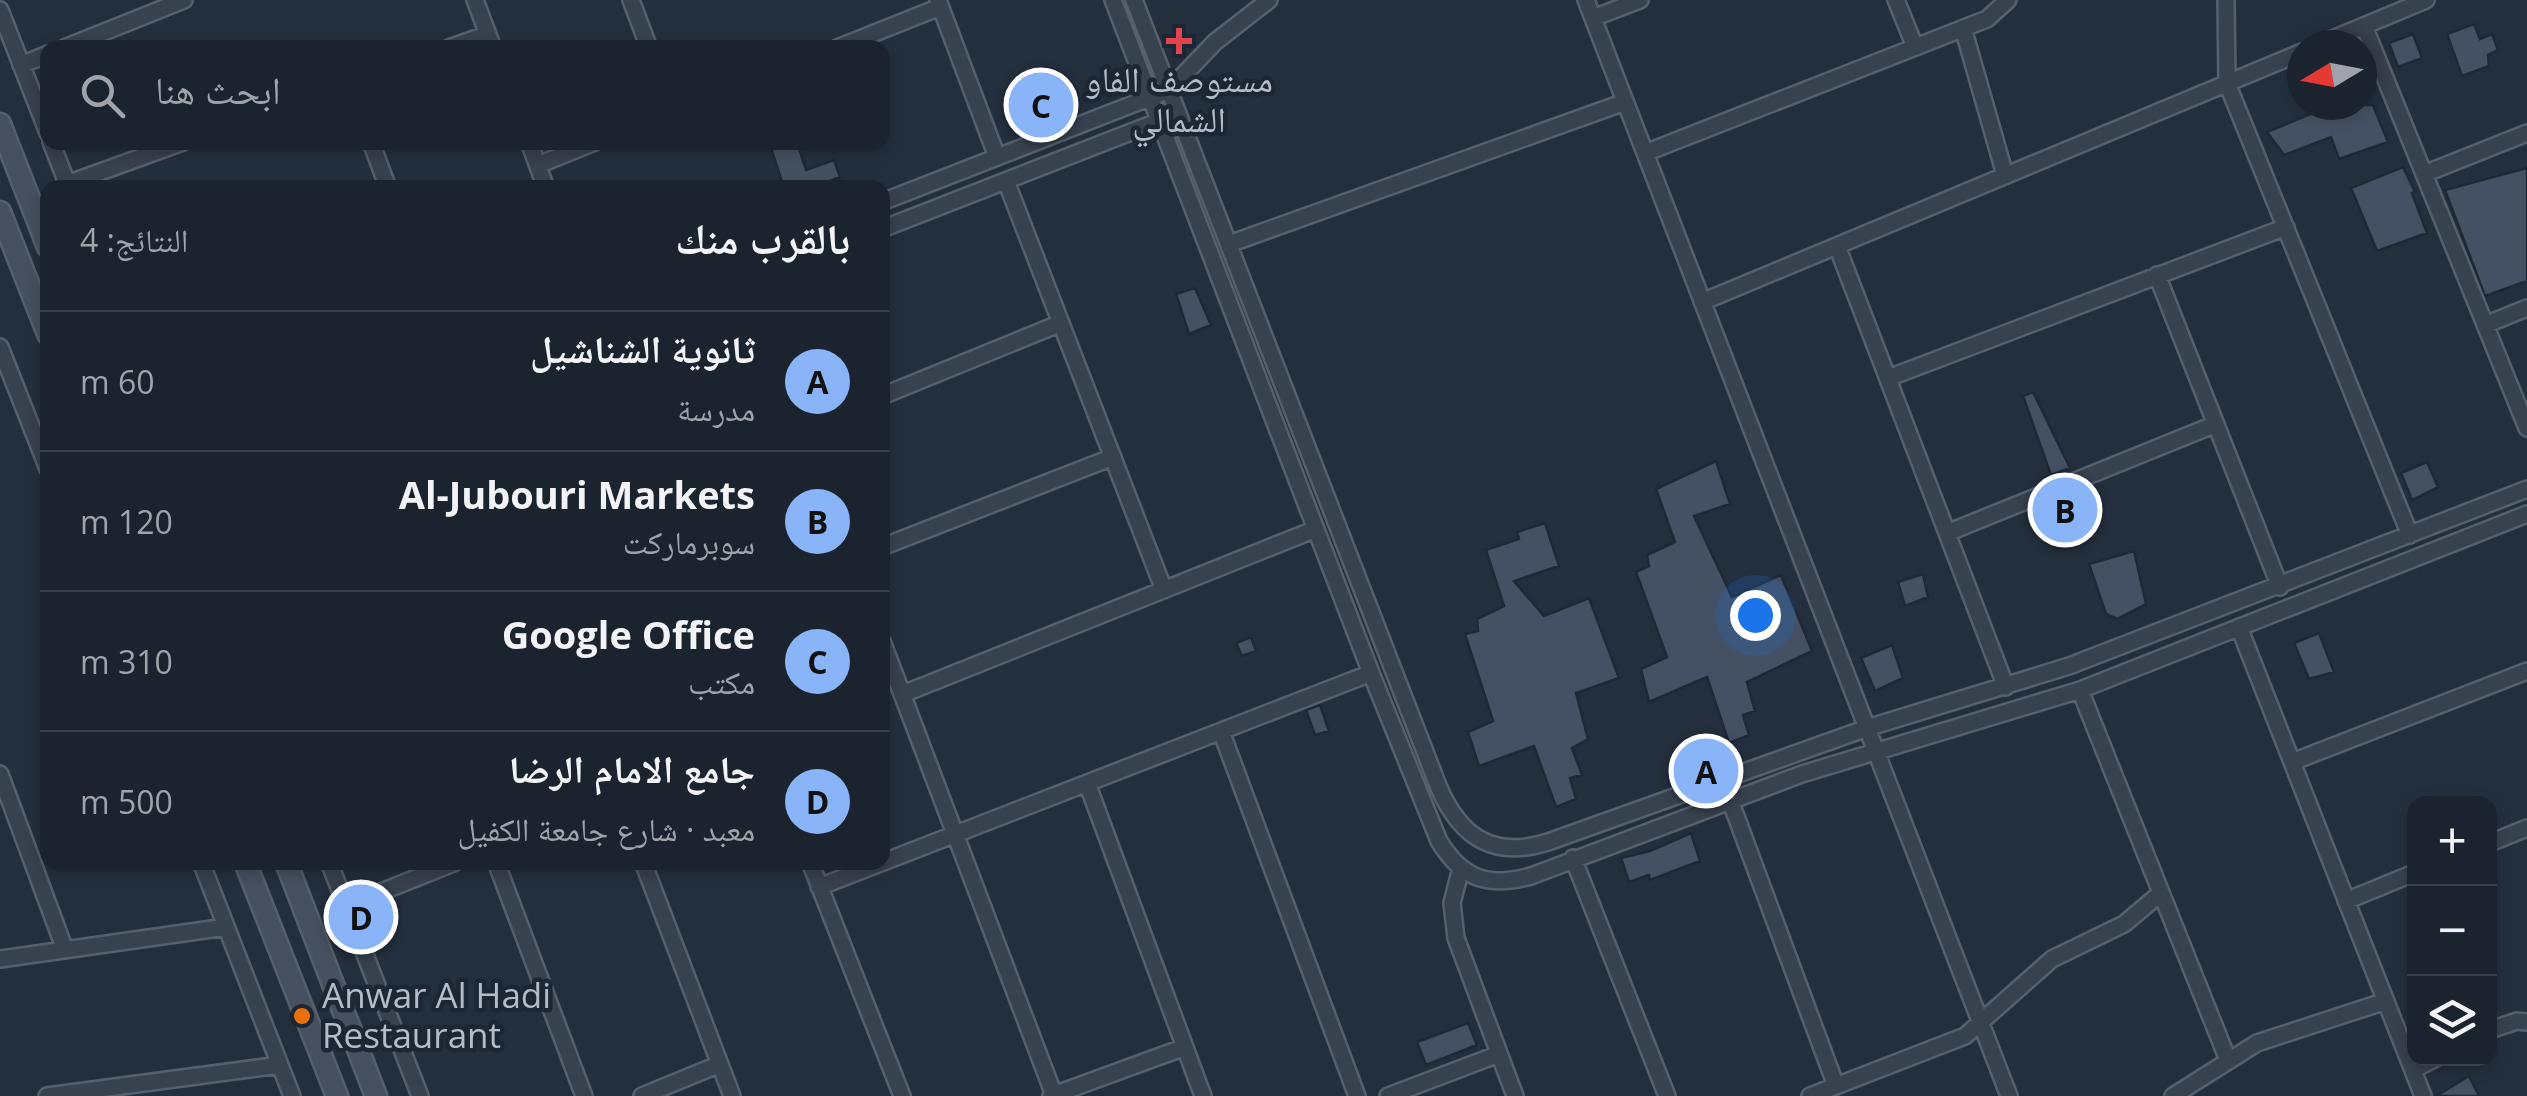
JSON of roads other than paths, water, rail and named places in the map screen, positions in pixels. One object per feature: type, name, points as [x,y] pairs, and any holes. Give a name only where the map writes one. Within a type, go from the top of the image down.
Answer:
[{"type":"main road","points":[[0,124],[40,226]]},
{"type":"main road","points":[[0,212],[40,314]]},
{"type":"main road","points":[[249,870],[337,1096]]},
{"type":"main road","points":[[289,870],[376,1096]]},
{"type":"street","points":[[84,40],[184,0]]},
{"type":"street","points":[[475,0],[490,40]]},
{"type":"street","points":[[631,0],[646,40]]},
{"type":"street","points":[[1113,0],[1439,840],[1461,868],[1478,878],[1496,883],[1530,876],[1875,750],[2080,690],[2527,514]]},
{"type":"street","points":[[1134,0],[1439,788],[1458,822],[1473,836],[1500,847],[1530,848],[1867,728],[2132,644],[2527,489]]},
{"type":"street","points":[[890,199],[1169,90],[1215,42],[1270,0]]},
{"type":"street","points":[[1586,0],[2008,1096]]},
{"type":"street","points":[[1593,18],[1640,0]]},
{"type":"street","points":[[1896,0],[1914,48]]},
{"type":"street","points":[[1645,153],[1987,19],[2008,0]]},
{"type":"street","points":[[2226,0],[2227,83],[2410,535]]},
{"type":"street","points":[[2354,30],[2426,0]]},
{"type":"street","points":[[856,40],[939,4],[998,157]]},
{"type":"street","points":[[0,10],[40,113]]},
{"type":"street","points":[[2364,26],[2527,428]]},
{"type":"street","points":[[1964,28],[2006,176]]},
{"type":"street","points":[[21,64],[40,57]]},
{"type":"street","points":[[1702,302],[2287,58]]},
{"type":"street","points":[[1229,244],[1625,102]]},
{"type":"street","points":[[890,227],[1179,114]]},
{"type":"street","points":[[2424,174],[2527,133]]},
{"type":"street","points":[[54,150],[66,180]]},
{"type":"street","points":[[84,180],[162,150]]},
{"type":"street","points":[[374,150],[385,180]]},
{"type":"street","points":[[532,150],[543,180]]},
{"type":"street","points":[[538,165],[575,150]]},
{"type":"street","points":[[1006,181],[1164,590]]},
{"type":"street","points":[[1888,378],[2286,227]]},
{"type":"street","points":[[1837,246],[2006,686]]},
{"type":"street","points":[[2158,275],[2280,586]]},
{"type":"street","points":[[2485,325],[2527,308]]},
{"type":"street","points":[[890,393],[1061,323]]},
{"type":"street","points":[[0,347],[4,367],[40,450]]},
{"type":"street","points":[[1947,533],[2216,424]]},
{"type":"street","points":[[890,544],[1113,457]]},
{"type":"street","points":[[903,694],[1316,529]]},
{"type":"street","points":[[2239,627],[2422,1096]]},
{"type":"street","points":[[890,661],[1053,1096],[1185,1047]]},
{"type":"street","points":[[2292,762],[2527,670]]},
{"type":"street","points":[[890,860],[1371,673]]},
{"type":"street","points":[[2080,690],[2228,1060]]},
{"type":"street","points":[[1221,731],[1357,1096]]},
{"type":"street","points":[[0,774],[8,818],[66,950]]},
{"type":"street","points":[[1087,783],[1203,1096]]},
{"type":"street","points":[[1730,800],[1836,1086]]},
{"type":"street","points":[[2497,841],[2527,828]]},
{"type":"street","points":[[1573,858],[1667,1096]]},
{"type":"street","points":[[1461,868],[1455,885],[1452,920],[1515,1096]]},
{"type":"street","points":[[204,870],[292,1096]]},
{"type":"street","points":[[332,870],[420,1096]]},
{"type":"street","points":[[346,906],[436,870]]},
{"type":"street","points":[[499,870],[584,1096]]},
{"type":"street","points":[[646,870],[732,1096]]},
{"type":"street","points":[[813,870],[902,1096]]},
{"type":"street","points":[[819,887],[863,870]]},
{"type":"street","points":[[2346,900],[2407,876]]},
{"type":"street","points":[[1810,1096],[1965,1036],[2052,958],[2124,924],[2161,893]]},
{"type":"street","points":[[0,959],[226,927]]},
{"type":"street","points":[[2174,1096],[2257,1043],[2386,1001]]},
{"type":"street","points":[[2497,1028],[2527,1022]]},
{"type":"street","points":[[1388,1096],[1500,1054]]},
{"type":"street","points":[[642,1096],[720,1064]]},
{"type":"street","points":[[47,1096],[124,1091],[280,1065]]},
{"type":"street","points":[[2412,1070],[2420,1066]]},
{"type":"place","name":"مستوصف الفاو الشمالي","points":[[1179,41]]},
{"type":"place","name":"Google Office","points":[[1041,105]]},
{"type":"place","name":"Al-Jubouri Markets","points":[[2065,510]]},
{"type":"place","name":"ثانوية الشناشيل","points":[[1706,771]]},
{"type":"place","name":"جامع الامام الرضا","points":[[361,917]]},
{"type":"place","name":"Anwar Al Hadi Restaurant","points":[[302,1016]]}]
